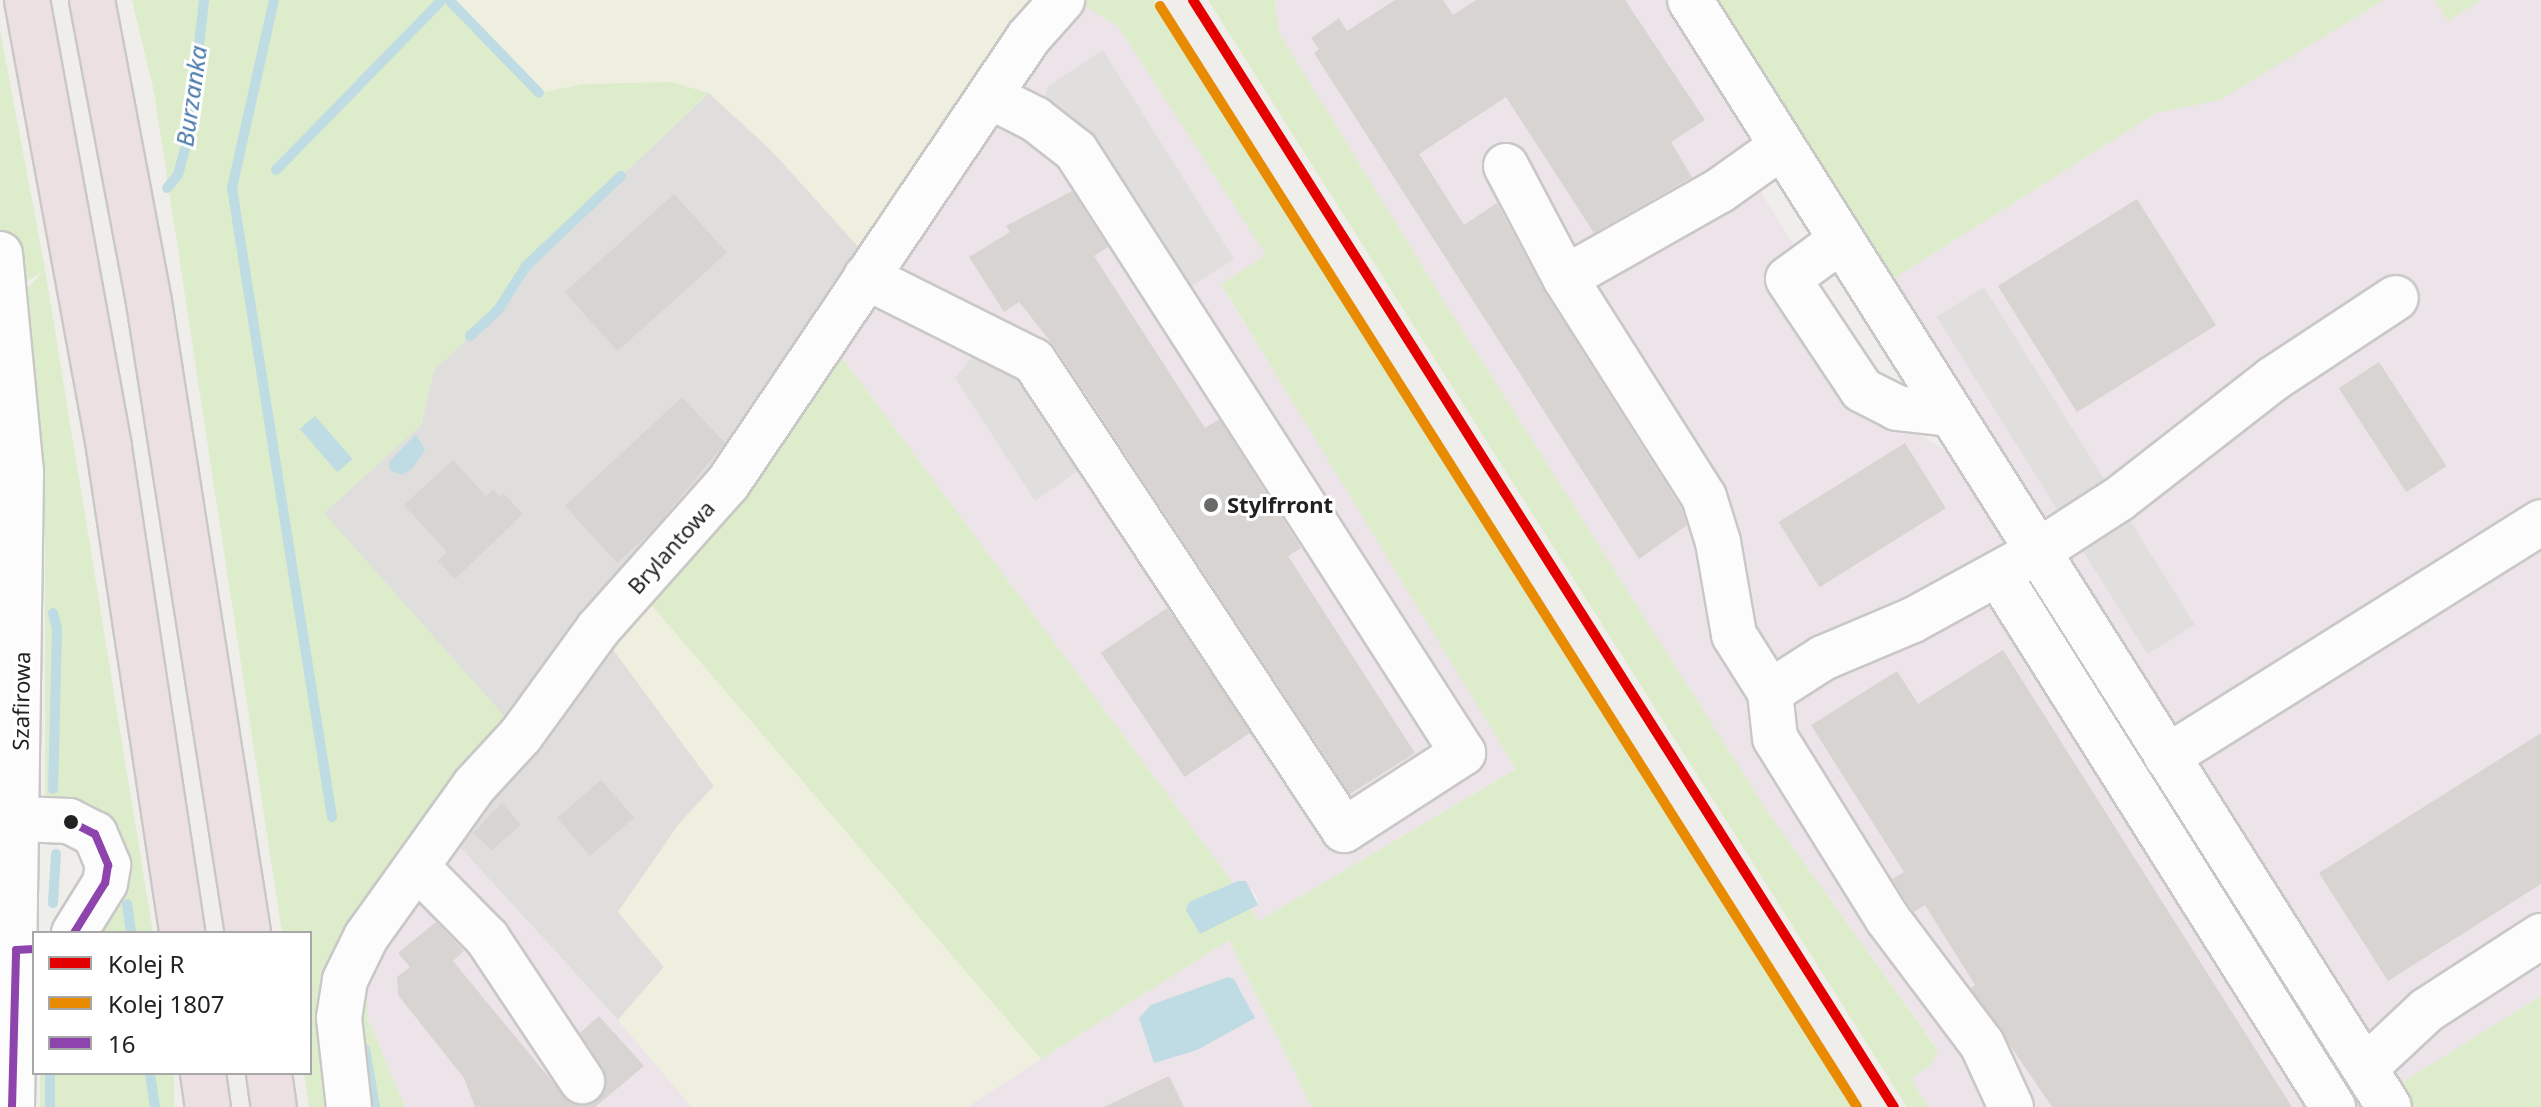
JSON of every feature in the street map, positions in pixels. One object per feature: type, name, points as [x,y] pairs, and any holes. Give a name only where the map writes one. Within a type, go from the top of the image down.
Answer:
[{"type":"highway","points":[[27,0],[109,448],[182,931]]},
{"type":"highway","points":[[92,0],[149,302],[248,931]]},
{"type":"highway","points":[[203,1075],[208,1107]]},
{"type":"highway","points":[[269,1075],[274,1107]]},
{"type":"street","name":"Brylantowa","points":[[349,1107],[339,1043],[345,980],[366,937],[598,629],[728,483],[989,96],[1062,0]]},
{"type":"street","points":[[1690,0],[2389,1107]]},
{"type":"street","points":[[866,277],[1034,361],[1344,830],[1463,753],[1076,151],[1035,119],[989,96]]},
{"type":"street","points":[[1565,278],[1719,191],[1781,147]]},
{"type":"street","points":[[1506,166],[1565,278],[1704,497],[1721,556],[1734,635],[1770,692],[1775,738],[1887,918],[1982,1044],[2011,1107]]},
{"type":"street","points":[[1840,241],[1788,279],[1819,328],[1862,390],[1897,408],[1950,414]]},
{"type":"street","name":"Szafirowa","points":[[3,274],[21,472],[10,752],[20,819],[25,949],[12,1107]]},
{"type":"street","points":[[1770,692],[1823,658],[1913,620],[2037,552],[2119,499],[2273,379],[2396,298]]},
{"type":"street","points":[[2167,757],[2541,522]]},
{"type":"street","points":[[1998,574],[2333,1107]]},
{"type":"street","points":[[20,819],[69,821],[95,834],[108,865],[105,883],[75,931]]},
{"type":"street","points":[[417,867],[487,938],[582,1081]]},
{"type":"street","points":[[2365,1068],[2427,1010],[2541,936]]},
{"type":"shaded area","points":[[1074,0],[1118,26],[1267,255],[1221,285],[1517,768],[1259,921],[1250,908],[1258,905],[1257,897],[1246,882],[1233,883],[826,336]]},
{"type":"shaded area","points":[[1275,0],[1665,0],[1763,157],[1757,186],[1908,427],[1949,453],[2018,563],[1872,292],[2156,113],[2220,99],[2384,0],[2435,0],[2449,20],[2482,0],[2541,0],[2541,996],[2382,1095],[2389,1107],[1928,1107],[1910,1079],[1938,1049],[1769,814],[1445,303],[1279,33]]},
{"type":"shaded area","points":[[1103,50],[1234,259],[1172,299],[1035,119],[1048,86]]},
{"type":"shaded area","points":[[709,93],[772,151],[874,264],[598,629],[714,786],[679,824],[618,912],[664,967],[618,1020],[445,831],[324,513],[421,425],[434,370],[498,310],[526,266]]},
{"type":"shaded area","points":[[1984,287],[2195,625],[2147,654],[1937,317]]},
{"type":"shaded area","points":[[988,338],[1098,457],[1035,501],[955,378]]},
{"type":"shaded area","points":[[445,831],[618,1020],[692,1107],[405,1107],[368,1019],[358,950]]},
{"type":"shaded area","points":[[1229,940],[1312,1107],[967,1107],[1041,1059]]},
{"type":"green space","points":[[132,0],[449,0],[539,93],[584,84],[671,82],[709,93],[526,266],[498,310],[434,370],[421,425],[324,513],[521,735],[367,974],[368,1019],[405,1107],[309,1107],[304,1075],[312,1075],[312,931],[282,931],[154,92]]},
{"type":"green space","points":[[449,0],[1062,0],[874,264],[772,151],[709,93],[671,82],[584,84],[539,93]]},
{"type":"green space","points":[[1074,0],[1154,0],[1857,1107],[1312,1107],[1229,940],[1041,1059],[635,586],[826,336],[1233,883],[1189,903],[1200,934],[1250,908],[1259,921],[1516,769],[1221,284],[1266,255],[1118,26]]},
{"type":"green space","points":[[1208,0],[1275,0],[1279,33],[1445,303],[1769,814],[1938,1050],[1931,1065],[1911,1079],[1928,1107],[1907,1107]]},
{"type":"green space","points":[[1690,0],[2384,0],[2220,100],[2156,113],[1872,292]]},
{"type":"green space","points":[[2435,0],[2482,0],[2448,21]]},
{"type":"green space","points":[[0,30],[45,269],[153,931],[92,931],[114,895],[45,803],[45,476],[27,289],[42,272],[6,295],[0,254]]},
{"type":"green space","points":[[635,586],[1041,1059],[967,1107],[692,1107],[618,1020],[664,967],[618,912],[679,824],[714,786],[598,629]]},
{"type":"green space","points":[[2541,996],[2541,1107],[2389,1107],[2382,1095]]},
{"type":"green space","points":[[40,1075],[174,1075],[174,1107],[40,1107]]},
{"type":"water","points":[[315,416],[352,459],[337,472],[300,429]]},
{"type":"water","points":[[416,434],[425,450],[412,469],[401,475],[390,470],[389,462]]},
{"type":"water","points":[[1238,881],[1246,881],[1258,905],[1200,934],[1186,910],[1189,902]]},
{"type":"water","points":[[1228,977],[1234,979],[1255,1018],[1197,1050],[1154,1063],[1139,1018],[1151,1005]]},
{"type":"building","points":[[1395,0],[1443,0],[1453,15],[1476,0],[1625,0],[1705,120],[1671,142],[1692,177],[1594,233],[1506,97],[1419,154],[1464,225],[1497,203],[1544,291],[1681,508],[1687,525],[1639,559],[1314,53],[1319,49],[1311,38],[1339,18],[1347,31]]},
{"type":"building","points":[[1072,191],[1108,247],[1094,256],[1205,428],[1219,419],[1301,548],[1288,556],[1415,753],[1350,794],[1055,347],[1019,302],[1004,312],[969,257],[1010,232],[1006,226]]},
{"type":"building","points":[[674,194],[727,253],[618,351],[565,292]]},
{"type":"building","points":[[2137,199],[2216,325],[2077,412],[1998,286]]},
{"type":"building","points":[[2379,362],[2447,466],[2406,492],[2339,388]]},
{"type":"building","points":[[682,397],[725,443],[653,530],[617,563],[565,506]]},
{"type":"building","points":[[1905,443],[1946,508],[1819,587],[1779,522]]},
{"type":"building","points":[[453,460],[486,496],[493,489],[499,497],[503,493],[523,514],[455,579],[438,561],[447,552],[404,505]]},
{"type":"building","points":[[1167,608],[1251,732],[1185,777],[1101,653]]},
{"type":"building","points":[[2003,650],[2292,1107],[2052,1107],[1971,988],[1975,985],[1925,905],[1914,912],[1892,879],[1904,872],[1811,725],[1897,671],[1918,704]]},
{"type":"building","points":[[2541,733],[2541,884],[2388,981],[2319,873]]},
{"type":"building","points":[[601,780],[634,818],[590,856],[557,818]]},
{"type":"building","points":[[502,803],[521,825],[492,850],[473,833]]},
{"type":"building","points":[[436,922],[464,951],[453,961],[570,1103],[584,1106],[605,1091],[603,1068],[580,1033],[599,1016],[644,1066],[595,1107],[475,1107],[464,1078],[398,995],[397,977],[410,967],[398,953]]},
{"type":"building","points":[[1169,1076],[1184,1107],[1104,1107]]},
{"type":"waterway","name":"Burzanka","points":[[167,188],[178,175],[189,134],[204,0]]},
{"type":"waterway","points":[[274,0],[232,188],[332,817]]},
{"type":"waterway","points":[[276,170],[442,0]]},
{"type":"waterway","points":[[449,0],[539,93]]},
{"type":"waterway","points":[[470,336],[498,310],[526,266],[621,176]]},
{"type":"waterway","points":[[53,613],[57,629],[53,789]]},
{"type":"waterway","points":[[53,903],[56,854]]},
{"type":"waterway","points":[[127,904],[131,931]]},
{"type":"waterway","points":[[365,1049],[375,1107]]},
{"type":"waterway","points":[[50,1075],[50,1107]]},
{"type":"waterway","points":[[150,1075],[155,1107]]},
{"type":"rail line","name":"R","points":[[1193,0],[1894,1107]]},
{"type":"rail line","name":"1807","points":[[1160,6],[1857,1107]]},
{"type":"transit line","name":"16","points":[[69,821],[95,834],[108,865],[105,883],[75,931]]},
{"type":"transit line","name":"16","points":[[12,1107],[16,950],[32,949]]},
{"type":"place","name":"Stylfrront","points":[[1211,505]]}]
